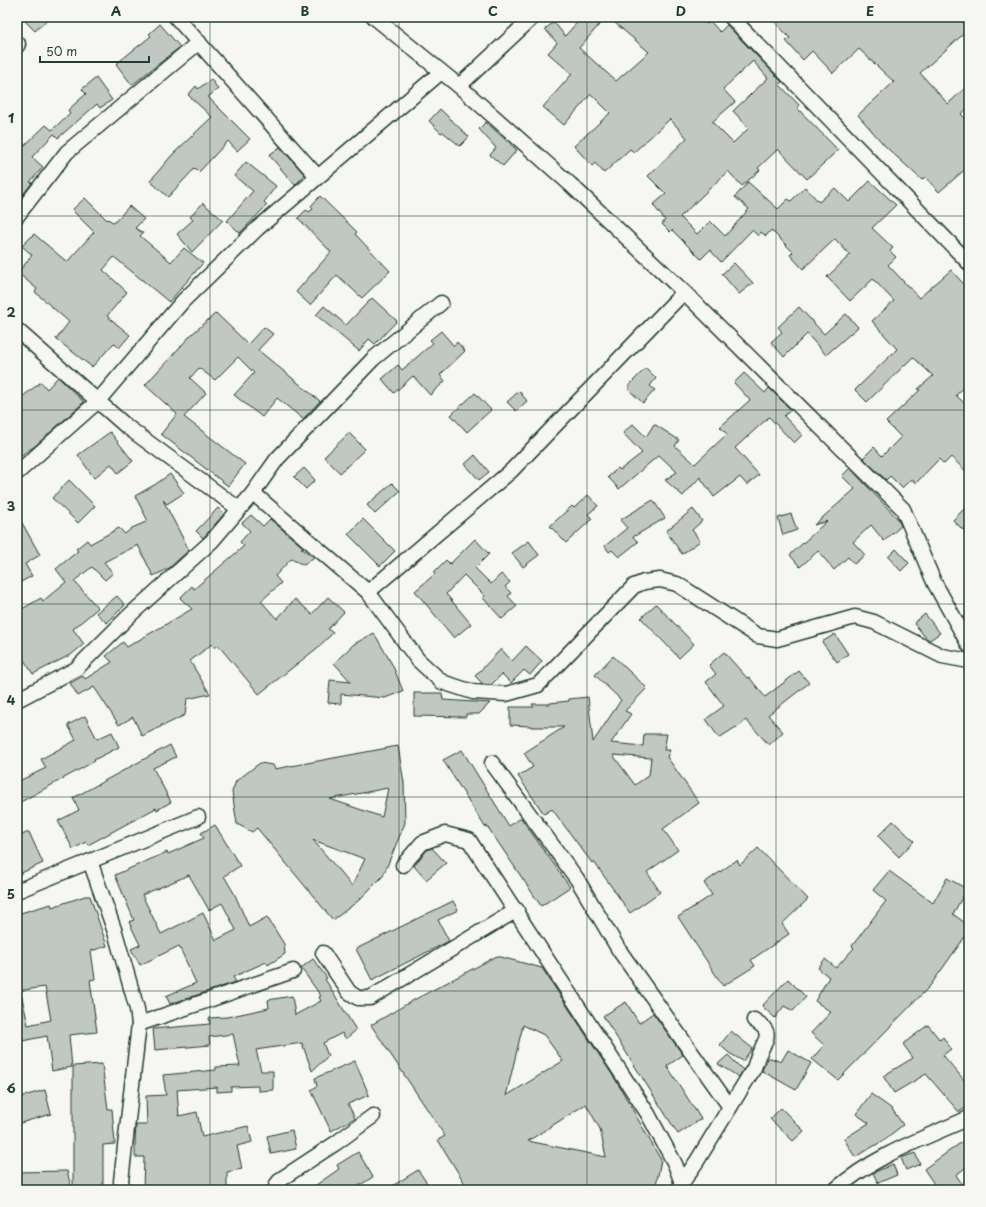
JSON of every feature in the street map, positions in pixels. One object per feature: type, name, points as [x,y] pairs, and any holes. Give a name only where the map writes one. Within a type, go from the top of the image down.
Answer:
[{"type":"street","points":[[176,17],[318,176]]},
{"type":"street","points":[[374,17],[440,73],[459,86],[570,184],[684,292],[903,509],[934,582],[969,645]]},
{"type":"street","points":[[459,86],[533,17]]},
{"type":"street","points":[[731,17],[969,263]]},
{"type":"street","points":[[17,216],[67,152],[199,42]]},
{"type":"street","points":[[17,473],[97,402],[183,301],[258,228],[440,73]]},
{"type":"street","points":[[368,592],[511,471],[684,292]]},
{"type":"street","points":[[17,700],[76,670],[130,615],[212,541],[252,493],[277,459],[373,358],[441,303]]},
{"type":"street","points":[[17,330],[126,426],[239,509]]},
{"type":"street","points":[[252,493],[368,592],[418,660],[442,682],[473,692],[506,694],[538,685],[634,586],[644,582],[660,580],[676,584],[758,636],[777,639],[855,617],[874,622],[942,656],[969,661]]},
{"type":"street","points":[[492,763],[577,879],[619,950],[730,1107]]},
{"type":"street","points":[[17,891],[198,817]]},
{"type":"street","points":[[403,865],[422,843],[445,834],[470,840],[517,910],[648,1114],[675,1164],[680,1186]]},
{"type":"street","points":[[90,861],[114,932],[137,1009],[139,1024],[121,1181],[123,1190]]},
{"type":"street","points":[[322,952],[348,992],[358,998],[370,998],[517,910]]},
{"type":"street","points":[[139,1024],[293,971]]},
{"type":"street","points":[[680,1186],[754,1068],[759,1053],[767,1040],[767,1033],[764,1026],[754,1020]]},
{"type":"street","points":[[275,1190],[281,1179],[336,1143],[373,1116]]},
{"type":"street","points":[[835,1190],[854,1174],[893,1151],[969,1118]]},
{"type":"building","points":[[21,17],[50,17],[35,31]]},
{"type":"building","points":[[582,17],[606,17],[579,48],[616,81],[649,52],[608,17],[700,17],[707,24],[710,21],[720,32],[727,25],[782,82],[779,84],[799,105],[797,108],[838,150],[807,179],[778,149],[758,168],[760,170],[742,186],[728,171],[680,217],[697,234],[710,221],[725,236],[749,209],[735,197],[748,182],[778,209],[788,199],[791,201],[805,187],[819,202],[835,188],[849,202],[870,181],[896,205],[872,228],[893,248],[890,251],[896,257],[888,265],[919,298],[951,270],[969,290],[969,383],[956,395],[969,408],[969,474],[951,457],[944,464],[939,459],[916,483],[911,479],[902,488],[890,476],[886,480],[863,458],[874,447],[882,456],[901,437],[886,422],[920,390],[918,389],[933,376],[913,357],[867,402],[855,390],[897,349],[872,321],[894,301],[873,279],[850,301],[827,277],[850,255],[835,239],[803,269],[790,255],[793,252],[771,230],[766,236],[761,232],[758,236],[752,230],[721,262],[710,250],[701,259],[672,230],[670,232],[662,224],[665,220],[653,205],[666,194],[648,176],[687,138],[670,119],[634,152],[630,149],[604,173],[595,163],[592,166],[574,146],[610,113],[591,94],[564,125],[543,107],[572,74],[548,53],[557,43],[545,29],[554,22],[565,36]],"holes":[[[753,61],[768,78],[733,111],[749,128],[733,143],[712,122],[735,102],[723,89]]]},
{"type":"building","points":[[770,17],[958,17],[969,29],[920,73],[948,104],[969,84],[969,107],[961,114],[969,122],[969,166],[939,192],[925,177],[922,180],[885,146],[858,115],[894,82],[859,49],[833,73],[812,51],[803,60],[786,41],[790,38]]},
{"type":"building","points":[[160,24],[180,47],[132,85],[116,64],[151,36],[149,34]]},
{"type":"building","points":[[96,78],[112,100],[100,108],[97,104],[58,138],[54,134],[32,157],[43,167],[30,182],[32,183],[17,202],[17,144],[22,148],[46,125],[52,130],[70,113],[68,110],[86,94],[82,89]]},
{"type":"building","points":[[211,79],[218,89],[208,97],[250,139],[237,151],[228,141],[199,172],[195,168],[168,197],[150,181],[172,155],[212,117],[188,95],[196,86],[198,89]]},
{"type":"building","points":[[440,109],[469,137],[460,146],[443,132],[441,133],[429,121]]},
{"type":"building","points":[[486,122],[517,150],[503,166],[490,155],[496,148],[479,129]]},
{"type":"building","points":[[280,147],[305,175],[295,185],[269,155]]},
{"type":"building","points":[[246,162],[276,186],[264,202],[267,205],[240,233],[227,221],[253,191],[234,176]]},
{"type":"building","points":[[320,196],[357,232],[355,234],[390,271],[362,298],[337,275],[310,305],[296,292],[331,252],[298,218],[306,210],[309,212],[313,209],[311,206]]},
{"type":"building","points":[[85,198],[107,220],[108,219],[114,223],[129,206],[144,219],[135,228],[143,233],[140,236],[171,262],[184,248],[203,263],[169,302],[114,257],[103,270],[127,292],[107,316],[130,335],[119,348],[114,343],[92,367],[56,339],[69,322],[35,292],[37,289],[18,273],[32,255],[22,246],[34,234],[67,262],[94,232],[72,210]]},
{"type":"building","points":[[203,203],[223,220],[192,252],[177,234],[193,220],[190,217]]},
{"type":"building","points":[[734,263],[753,283],[739,294],[722,274]]},
{"type":"building","points":[[372,298],[397,321],[375,344],[369,339],[359,351],[316,315],[324,306],[346,325]]},
{"type":"building","points":[[799,307],[824,334],[846,314],[858,327],[826,355],[807,334],[784,357],[771,342],[782,332],[778,327]]},
{"type":"building","points":[[216,313],[248,344],[264,327],[273,334],[258,350],[320,401],[303,419],[277,398],[262,417],[234,395],[254,373],[238,357],[215,380],[199,368],[190,378],[206,393],[184,417],[245,464],[228,486],[161,434],[177,414],[145,385],[192,334]]},
{"type":"building","points":[[441,331],[454,346],[457,342],[465,351],[440,375],[445,381],[430,395],[413,376],[394,393],[382,379],[398,365],[402,370],[433,343],[430,340]]},
{"type":"building","points":[[646,368],[656,378],[650,386],[655,390],[643,403],[629,390],[629,385]]},
{"type":"building","points":[[744,373],[765,393],[769,388],[791,410],[784,416],[802,435],[794,443],[769,417],[735,448],[759,475],[747,485],[740,477],[714,497],[700,477],[683,496],[665,480],[677,472],[659,455],[619,489],[608,477],[618,468],[620,470],[642,453],[623,433],[633,424],[646,437],[654,424],[679,440],[675,446],[695,464],[727,434],[720,427],[750,400],[734,383]]},
{"type":"building","points":[[58,377],[84,402],[35,446],[17,458],[17,401],[41,382],[47,389]]},
{"type":"building","points":[[519,391],[527,401],[516,411],[507,402]]},
{"type":"building","points":[[475,393],[491,410],[467,432],[451,415]]},
{"type":"building","points":[[110,432],[133,461],[118,473],[111,464],[94,478],[78,455]]},
{"type":"building","points":[[349,433],[365,449],[340,473],[324,457]]},
{"type":"building","points":[[475,455],[489,472],[479,480],[465,464]]},
{"type":"building","points":[[304,468],[315,480],[306,489],[294,477]]},
{"type":"building","points":[[850,468],[897,518],[901,526],[884,541],[871,525],[853,542],[865,555],[854,564],[848,557],[834,570],[818,551],[800,567],[790,555],[827,521],[814,525],[855,489],[842,476]]},
{"type":"building","points":[[170,474],[184,493],[167,504],[163,500],[189,550],[168,569],[153,576],[138,545],[104,562],[113,573],[105,580],[92,567],[74,581],[98,608],[73,629],[84,644],[72,654],[33,674],[17,649],[17,612],[41,598],[43,601],[66,582],[56,569],[78,551],[76,549],[87,540],[90,544],[119,528],[125,534],[132,528],[148,521],[135,496]]},
{"type":"building","points":[[69,480],[95,506],[78,523],[52,498]]},
{"type":"building","points":[[392,483],[400,491],[375,514],[367,505]]},
{"type":"building","points":[[588,495],[598,506],[588,514],[592,519],[566,543],[550,526],[572,506],[574,508]]},
{"type":"building","points":[[653,500],[665,518],[633,537],[638,542],[619,557],[612,550],[609,552],[605,546],[627,528],[620,520]]},
{"type":"building","points":[[969,504],[969,524],[963,530],[953,520]]},
{"type":"building","points":[[218,508],[224,514],[203,538],[196,531]]},
{"type":"building","points":[[693,509],[702,521],[692,530],[700,541],[682,554],[666,531]]},
{"type":"building","points":[[17,514],[40,555],[25,564],[32,576],[17,584]]},
{"type":"building","points":[[791,514],[797,530],[783,535],[778,518]]},
{"type":"building","points":[[251,515],[263,526],[270,519],[303,547],[301,548],[314,557],[304,565],[291,559],[275,576],[281,583],[261,601],[277,619],[295,599],[312,614],[328,597],[344,612],[328,629],[333,633],[316,649],[259,694],[218,645],[215,648],[212,644],[190,661],[210,694],[187,699],[185,715],[165,725],[161,725],[162,726],[142,736],[133,717],[119,725],[94,687],[78,696],[70,683],[83,676],[85,679],[112,662],[106,656],[123,642],[127,647],[192,609],[180,598],[192,586],[194,589],[244,546],[240,542],[250,531],[242,523]]},
{"type":"building","points":[[363,519],[395,551],[380,566],[348,534]]},
{"type":"building","points":[[475,539],[489,554],[475,568],[491,584],[501,574],[510,582],[505,587],[511,593],[508,596],[517,606],[502,619],[483,598],[485,596],[464,575],[446,594],[471,624],[454,638],[415,591],[435,574],[434,572],[446,560],[450,564]]},
{"type":"building","points":[[529,541],[539,555],[523,567],[512,553]]},
{"type":"building","points":[[896,549],[909,563],[901,571],[888,557]]},
{"type":"building","points":[[117,596],[125,605],[107,623],[96,613]]},
{"type":"building","points":[[656,604],[694,644],[679,658],[641,618]]},
{"type":"building","points":[[925,614],[940,633],[930,640],[926,638],[914,623]]},
{"type":"building","points":[[374,633],[393,666],[403,691],[385,698],[341,694],[341,704],[328,703],[330,680],[351,682],[334,663],[354,644]]},
{"type":"building","points":[[835,634],[848,654],[837,662],[822,642]]},
{"type":"building","points":[[526,646],[542,661],[530,675],[524,670],[511,683],[502,674],[491,685],[483,684],[475,676],[501,649],[512,661]]},
{"type":"building","points":[[724,652],[747,678],[749,677],[765,697],[799,671],[809,683],[768,715],[783,732],[769,745],[746,720],[737,728],[736,727],[719,738],[706,719],[724,706],[706,682],[716,674],[709,665]]},
{"type":"building","points":[[613,656],[647,688],[625,711],[631,714],[611,743],[643,746],[644,734],[667,734],[664,750],[670,750],[667,757],[699,803],[663,829],[678,850],[647,872],[660,892],[630,913],[594,862],[592,863],[552,809],[544,814],[518,776],[533,767],[524,753],[564,727],[531,727],[510,725],[510,707],[534,707],[532,704],[550,704],[569,701],[569,699],[588,697],[593,742],[621,700],[595,675]],"holes":[[[613,755],[651,758],[649,775],[635,785]]]},
{"type":"building","points":[[414,693],[442,693],[443,700],[490,703],[479,714],[466,714],[466,717],[414,716]]},
{"type":"building","points":[[85,716],[97,739],[112,732],[119,747],[17,804],[17,782],[46,768],[41,759],[76,740],[68,725]]},
{"type":"building","points":[[170,745],[176,757],[153,768],[171,802],[157,810],[156,808],[88,845],[86,842],[73,849],[58,821],[79,810],[73,798]]},
{"type":"building","points":[[398,746],[404,783],[405,823],[383,876],[358,901],[333,920],[257,828],[252,832],[237,824],[232,792],[236,781],[260,763],[273,765],[275,769]],"holes":[[[388,788],[382,817],[330,799]],[[313,840],[365,859],[352,886]]]},
{"type":"building","points":[[462,750],[509,826],[521,818],[570,887],[541,906],[487,826],[485,827],[443,760]]},
{"type":"building","points":[[893,821],[914,841],[899,857],[878,836]]},
{"type":"building","points":[[215,825],[240,866],[224,876],[235,895],[249,927],[267,917],[284,944],[285,954],[268,965],[266,962],[233,977],[236,982],[170,1004],[166,996],[196,983],[179,946],[140,965],[131,949],[140,945],[129,922],[134,920],[115,875],[167,852],[168,854],[204,838],[201,833]],"holes":[[[189,875],[209,910],[222,903],[236,930],[216,940],[203,913],[161,934],[142,895]]]},
{"type":"building","points":[[29,832],[43,863],[17,875],[17,837]]},
{"type":"building","points":[[432,848],[446,863],[426,880],[414,866],[427,850]]},
{"type":"building","points":[[758,848],[808,899],[782,924],[789,934],[751,960],[755,966],[723,986],[678,917],[712,895],[704,883],[737,860],[740,865]]},
{"type":"building","points":[[889,871],[933,903],[947,878],[967,889],[953,914],[969,926],[969,931],[930,986],[838,1080],[812,1059],[824,1045],[811,1033],[831,1012],[815,1001],[829,977],[818,968],[825,959],[836,968],[854,948],[852,946],[886,901],[873,890]]},
{"type":"building","points":[[85,896],[90,896],[107,946],[91,951],[95,979],[90,980],[97,1032],[69,1035],[72,1067],[52,1071],[47,1036],[17,1042],[17,998],[22,997],[28,1025],[51,1020],[45,987],[17,991],[17,914],[51,904],[52,907]]},
{"type":"building","points":[[453,901],[458,910],[438,920],[449,941],[372,980],[356,949]]},
{"type":"building","points":[[497,956],[542,968],[617,1082],[661,1160],[655,1190],[478,1190],[474,1183],[467,1187],[438,1140],[445,1136],[371,1025],[412,1001]],"holes":[[[523,1025],[544,1035],[563,1061],[506,1096]],[[586,1104],[600,1129],[606,1157],[528,1141]]]},
{"type":"building","points":[[313,959],[327,978],[325,979],[356,1030],[346,1039],[342,1033],[323,1043],[328,1056],[312,1071],[302,1043],[256,1050],[261,1071],[273,1071],[273,1090],[258,1091],[258,1086],[231,1087],[231,1091],[217,1092],[217,1087],[177,1090],[179,1116],[197,1112],[202,1137],[248,1126],[252,1142],[237,1146],[242,1169],[227,1172],[227,1190],[143,1190],[144,1157],[135,1157],[135,1142],[136,1125],[147,1125],[146,1096],[166,1095],[163,1075],[216,1070],[216,1067],[240,1066],[233,1034],[209,1037],[210,1045],[155,1050],[153,1029],[210,1024],[209,1018],[227,1017],[269,1008],[268,1000],[292,996],[295,1015],[321,1001],[319,997],[321,996],[301,968]]},
{"type":"building","points":[[788,979],[806,997],[793,1011],[784,1006],[775,1018],[762,1006]]},
{"type":"building","points":[[626,1002],[639,1023],[653,1013],[683,1055],[667,1066],[701,1119],[678,1134],[603,1016]]},
{"type":"building","points":[[928,1025],[940,1040],[943,1037],[951,1049],[943,1055],[969,1086],[969,1106],[959,1112],[926,1074],[894,1093],[883,1076],[913,1058],[903,1044]]},
{"type":"building","points":[[731,1031],[752,1048],[743,1061],[729,1053],[720,1045]]},
{"type":"building","points":[[788,1050],[811,1063],[796,1090],[762,1071],[767,1058],[781,1062]]},
{"type":"building","points":[[728,1055],[743,1070],[739,1077],[718,1064]]},
{"type":"building","points":[[355,1061],[369,1095],[348,1104],[355,1118],[331,1131],[311,1090],[317,1086],[315,1078]]},
{"type":"building","points":[[102,1064],[108,1109],[112,1109],[115,1144],[103,1145],[103,1190],[73,1190],[73,1066]]},
{"type":"building","points":[[45,1090],[51,1114],[17,1124],[17,1098]]},
{"type":"building","points":[[871,1094],[892,1109],[903,1125],[881,1142],[855,1157],[844,1139],[869,1123],[856,1114]]},
{"type":"building","points":[[781,1108],[804,1131],[793,1141],[770,1119]]},
{"type":"building","points":[[292,1130],[296,1149],[271,1154],[267,1136]]},
{"type":"building","points":[[969,1137],[969,1165],[956,1175],[966,1190],[938,1190],[924,1169]]},
{"type":"building","points":[[358,1152],[373,1177],[352,1190],[309,1190],[339,1169],[337,1165]]},
{"type":"building","points":[[915,1153],[920,1164],[906,1170],[901,1158]]},
{"type":"building","points":[[893,1164],[897,1175],[878,1183],[873,1173]]},
{"type":"building","points":[[418,1170],[427,1183],[417,1190],[386,1190]]},
{"type":"building","points":[[67,1171],[72,1190],[17,1190],[17,1172]]}]
